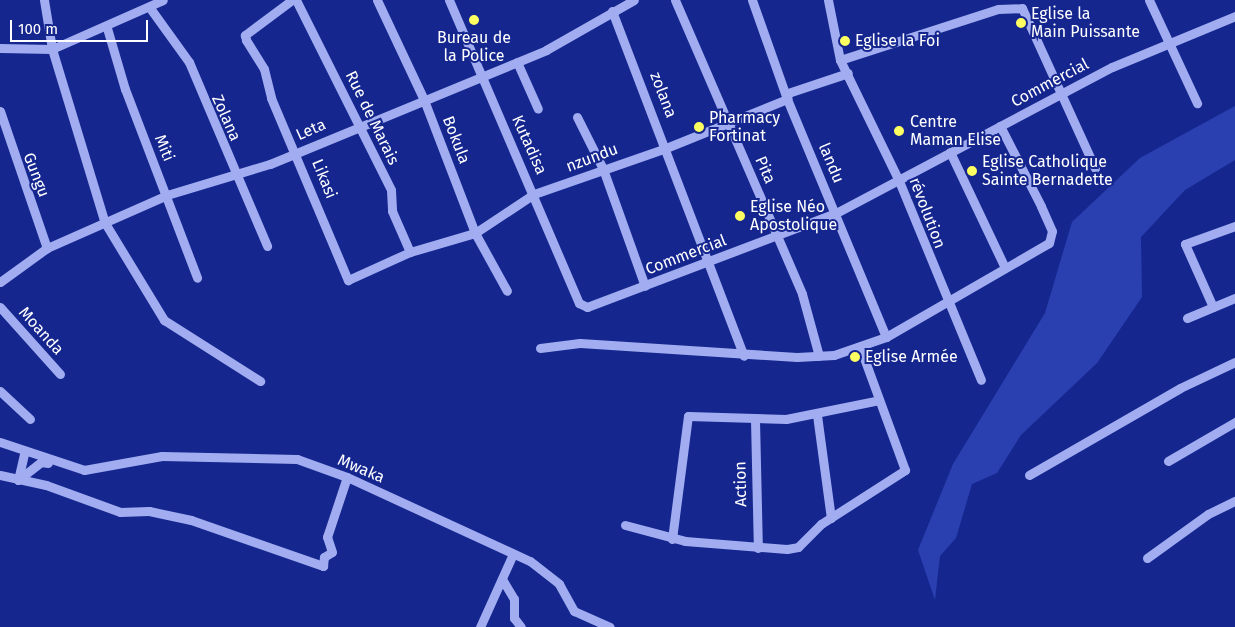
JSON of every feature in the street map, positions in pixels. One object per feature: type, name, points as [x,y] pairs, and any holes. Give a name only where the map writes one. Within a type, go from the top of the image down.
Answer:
[{"type":"street","points":[[44,0],[52,49],[105,223],[164,320],[260,381]]},
{"type":"street","points":[[0,48],[52,49],[107,28],[163,0]]},
{"type":"street","name":"Likasi","points":[[292,0],[245,37],[264,69],[272,98],[297,153],[348,280]]},
{"type":"street","name":"Rue de Marais","points":[[296,0],[391,190],[392,211],[410,252]]},
{"type":"street","name":"Bokula","points":[[377,0],[424,100],[475,232],[507,291]]},
{"type":"street","name":"Kutadisa","points":[[449,0],[534,194],[579,303]]},
{"type":"street","name":"Leta","points":[[0,282],[47,248],[167,195],[297,153],[358,125],[517,62],[579,34],[612,10],[634,0]]},
{"type":"street","name":"Pita","points":[[675,0],[778,235],[808,311],[819,356]]},
{"type":"street","name":"landu","points":[[752,0],[787,99],[886,337]]},
{"type":"street","points":[[828,0],[840,60],[998,9],[1022,8],[1059,96],[1096,168]]},
{"type":"street","points":[[1149,0],[1165,42],[1197,103]]},
{"type":"street","name":"Zolana","points":[[150,8],[189,62],[234,174],[267,246]]},
{"type":"street","name":"zolana","points":[[612,10],[666,148],[685,191],[712,262],[744,356]]},
{"type":"street","name":"Commercial","points":[[579,303],[587,308],[602,304],[836,213],[1000,126],[1165,42],[1235,16]]},
{"type":"street","name":"Miti","points":[[107,28],[125,89],[167,195],[197,278]]},
{"type":"street","name":"révolution","points":[[840,60],[848,72],[899,181],[946,302],[981,380]]},
{"type":"street","points":[[517,62],[538,109]]},
{"type":"street","name":"nzundu","points":[[348,280],[410,252],[475,232],[534,194],[666,148],[787,99],[788,93],[848,72]]},
{"type":"street","name":"Gungu","points":[[0,111],[47,248]]},
{"type":"street","points":[[577,117],[603,169],[645,286]]},
{"type":"street","points":[[540,348],[580,343],[744,356],[819,356],[860,347],[886,337],[1046,245],[1052,232],[1000,126]]},
{"type":"street","points":[[950,152],[1005,268]]},
{"type":"street","points":[[1213,307],[1185,244],[1235,226]]},
{"type":"street","points":[[1187,318],[1235,298]]},
{"type":"street","name":"Moanda","points":[[0,308],[60,374]]},
{"type":"street","points":[[625,524],[672,539],[758,548],[798,546],[831,518],[905,470],[860,347]]},
{"type":"street","points":[[1029,475],[1180,388],[1235,362]]},
{"type":"street","points":[[0,390],[30,419]]},
{"type":"street","points":[[672,539],[688,416],[754,420],[817,414],[879,400]]},
{"type":"street","points":[[817,414],[831,518]]},
{"type":"street","name":"Action","points":[[754,420],[758,548]]},
{"type":"street","points":[[1168,461],[1235,422]]},
{"type":"street","points":[[0,442],[24,453],[63,465]]},
{"type":"street","points":[[18,480],[24,453]]},
{"type":"street","name":"Mwaka","points":[[63,465],[84,470],[162,456],[297,459],[347,477],[514,554],[560,584],[574,611],[610,627]]},
{"type":"street","points":[[18,480],[41,462],[63,465]]},
{"type":"street","points":[[0,475],[46,485],[120,512],[149,511],[191,520],[323,566],[324,557],[332,552],[327,537],[347,477]]},
{"type":"street","points":[[1147,558],[1208,514],[1235,502]]},
{"type":"street","points":[[480,627],[514,554]]},
{"type":"street","points":[[502,579],[514,598],[514,618],[521,627]]},
{"type":"shaded area","points":[[1235,106],[1235,160],[1185,190],[1141,237],[1142,297],[1097,363],[1021,435],[997,473],[972,484],[956,538],[940,556],[935,600],[918,550],[953,464],[1045,313],[1072,222],[1140,158]]},
{"type":"place","name":"Bureau de la Police","points":[[474,20]]},
{"type":"place","name":"Eglise la Main Puissante","points":[[1021,23]]},
{"type":"place","name":"Eglise la Foi","points":[[845,41]]},
{"type":"place","name":"Pharmacy Fortinat","points":[[699,127]]},
{"type":"place","name":"Centre Maman Elise","points":[[899,131]]},
{"type":"place","name":"Eglise Catholique Sainte Bernadette","points":[[972,171]]},
{"type":"place","name":"Eglise Néo Apostolique","points":[[740,216]]},
{"type":"place","name":"Eglise Armée","points":[[855,357]]}]
